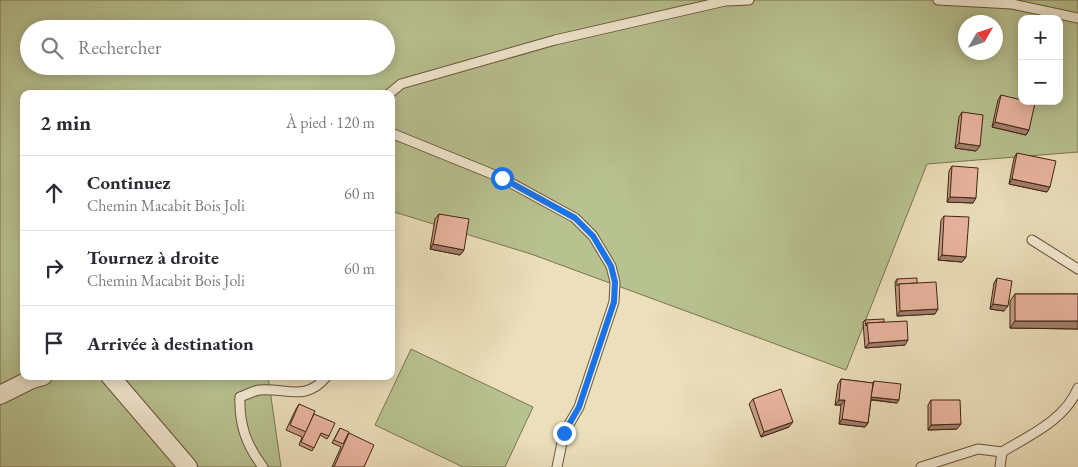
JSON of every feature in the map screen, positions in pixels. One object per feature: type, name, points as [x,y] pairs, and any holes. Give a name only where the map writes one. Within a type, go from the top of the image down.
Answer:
[{"type":"street","points":[[0,395],[30,380]]},
{"type":"street","points":[[113,380],[188,467]]},
{"type":"lane","points":[[394,90],[401,84],[555,40],[725,1],[749,0]]},
{"type":"lane","points":[[938,0],[1012,4],[1078,18]]},
{"type":"lane","points":[[395,136],[502,178],[575,218],[593,236],[611,266],[615,282],[614,302],[579,407],[564,433],[556,467]]},
{"type":"lane","points":[[1032,240],[1078,269]]},
{"type":"lane","points":[[263,467],[249,449],[239,417],[240,397],[258,390],[301,394],[324,380]]},
{"type":"lane","points":[[920,467],[978,449],[1002,452],[1051,423],[1074,399],[1078,388]]},
{"type":"lane","points":[[1000,467],[1002,452]]},
{"type":"green space","points":[[0,0],[1078,0],[1078,152],[927,164],[846,370],[531,254],[395,212],[395,90],[20,90],[20,380],[269,380],[281,467],[0,467]]},
{"type":"green space","points":[[411,349],[533,407],[505,467],[463,467],[375,425]]},
{"type":"building","points":[[1001,95],[1018,99],[1018,105],[1035,105],[1029,130],[995,122]]},
{"type":"building","points":[[962,112],[983,115],[980,146],[959,143]]},
{"type":"building","points":[[1017,153],[1056,161],[1050,187],[1012,179]]},
{"type":"building","points":[[952,166],[978,168],[976,198],[950,197]]},
{"type":"building","points":[[439,214],[469,219],[464,250],[433,244]]},
{"type":"building","points":[[944,216],[969,217],[966,257],[942,255]]},
{"type":"building","points":[[917,278],[917,283],[899,284],[897,286],[897,279]]},
{"type":"building","points":[[997,278],[1012,281],[1008,306],[993,304]]},
{"type":"building","points":[[936,282],[938,309],[900,311],[899,284]]},
{"type":"building","points":[[1015,294],[1078,294],[1078,321],[1015,321]]},
{"type":"building","points":[[884,319],[884,322],[867,323],[866,326],[865,320]]},
{"type":"building","points":[[907,321],[908,340],[869,343],[867,323]]},
{"type":"building","points":[[841,379],[873,383],[868,423],[842,419],[845,400],[839,400]]},
{"type":"building","points":[[874,381],[901,384],[899,400],[871,397]]},
{"type":"building","points":[[781,389],[793,422],[764,432],[753,399]]},
{"type":"building","points":[[931,400],[960,400],[961,424],[931,425]]},
{"type":"building","points":[[299,404],[315,411],[306,432],[290,425]]},
{"type":"building","points":[[314,414],[335,423],[329,436],[321,433],[314,448],[301,442]]},
{"type":"building","points":[[340,428],[349,432],[343,444],[334,440]]},
{"type":"building","points":[[349,433],[374,445],[364,467],[334,467]]},
{"type":"route","points":[[502,178],[575,218],[593,236],[611,266],[615,282],[614,302],[579,407],[564,433]]}]
